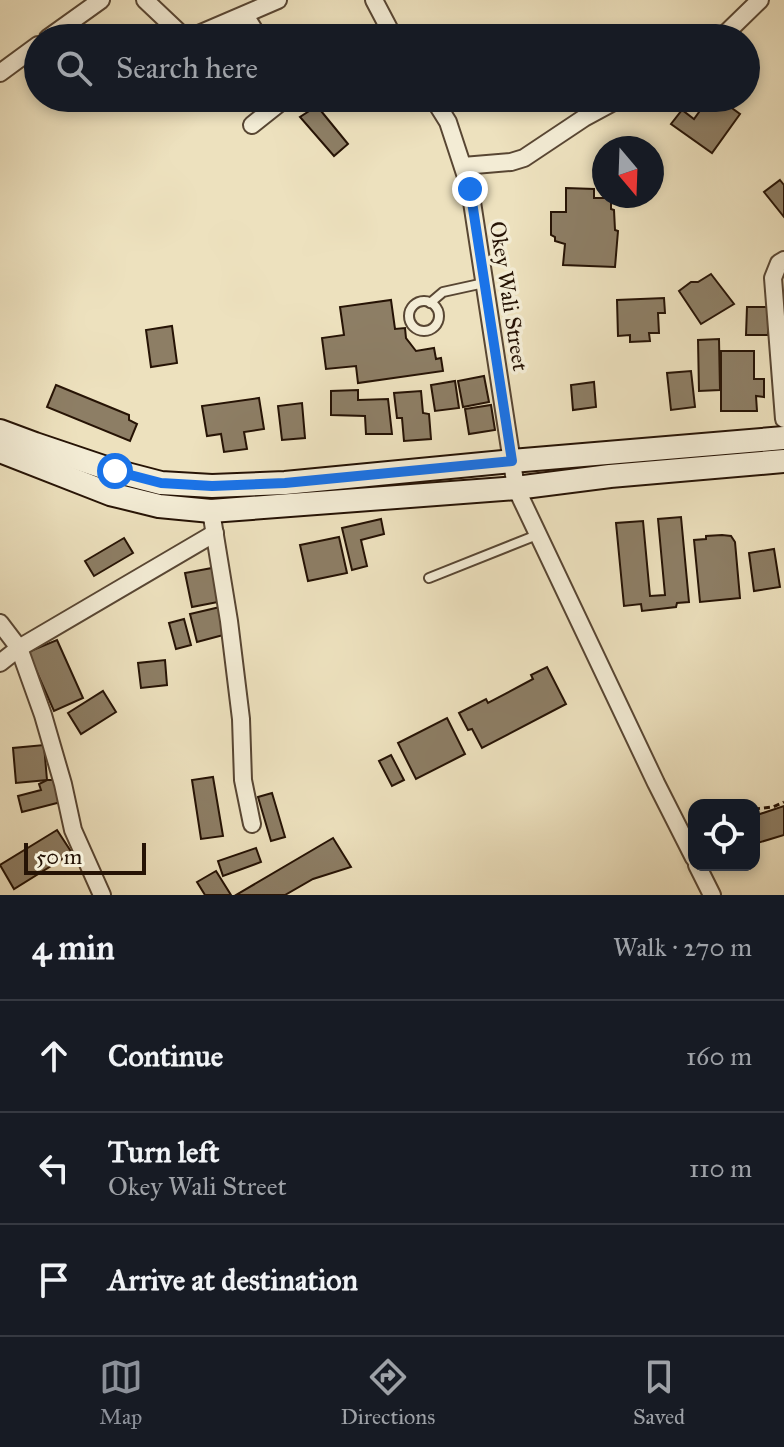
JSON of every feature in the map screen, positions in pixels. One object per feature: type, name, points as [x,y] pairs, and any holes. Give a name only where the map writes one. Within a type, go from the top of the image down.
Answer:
[{"type":"main road","points":[[0,431],[115,471],[161,483],[212,486],[285,483],[784,438]]},
{"type":"main road","points":[[0,451],[110,494],[213,522],[610,476],[784,461]]},
{"type":"street","points":[[68,24],[101,0]]},
{"type":"street","points":[[145,0],[170,24]]},
{"type":"street","points":[[223,24],[278,0]]},
{"type":"street","points":[[374,0],[387,24]]},
{"type":"street","points":[[735,24],[760,0]]},
{"type":"street","points":[[245,15],[250,24]]},
{"type":"street","points":[[0,73],[24,55]]},
{"type":"street","points":[[252,125],[268,112]]},
{"type":"street","name":"Okey Wali Street","points":[[442,112],[448,122],[470,189],[516,488],[688,846]]},
{"type":"street","points":[[463,166],[524,158],[595,112]]},
{"type":"street","points":[[784,260],[779,263],[773,278],[784,419]]},
{"type":"street","points":[[0,663],[213,522],[241,719],[243,780],[252,824]]},
{"type":"street","points":[[0,623],[19,648],[43,715],[73,830],[102,895]]},
{"type":"street","points":[[700,871],[712,895]]},
{"type":"lane","points":[[430,303],[443,292],[485,283]]},
{"type":"lane","points":[[429,578],[538,535]]},
{"type":"path","points":[[760,808],[784,802]]},
{"type":"building","points":[[308,112],[322,112],[348,144],[334,156],[300,117]]},
{"type":"building","points":[[680,112],[694,119],[699,112],[740,114],[712,153],[671,124]]},
{"type":"building","points":[[780,180],[784,185],[784,217],[764,192]]},
{"type":"building","points":[[566,188],[592,189],[592,208],[614,210],[615,230],[618,231],[615,267],[563,265],[565,244],[555,241],[551,235],[551,212],[566,212]]},
{"type":"building","points":[[711,274],[734,304],[701,324],[679,291]]},
{"type":"building","points":[[664,298],[665,313],[658,313],[659,333],[649,333],[650,341],[630,342],[630,335],[618,336],[617,300]]},
{"type":"building","points":[[391,300],[395,329],[405,328],[406,338],[416,351],[434,348],[436,359],[441,358],[443,371],[358,383],[356,366],[326,369],[322,338],[344,335],[340,307]]},
{"type":"building","points":[[747,307],[769,307],[768,335],[746,335]]},
{"type":"building","points":[[172,326],[177,363],[151,367],[146,330]]},
{"type":"building","points":[[719,339],[720,390],[699,391],[698,340]]},
{"type":"building","points":[[721,351],[754,351],[754,379],[764,379],[764,397],[756,396],[757,411],[721,411]]},
{"type":"building","points":[[691,371],[695,407],[671,410],[667,373]]},
{"type":"building","points":[[484,376],[489,402],[463,407],[458,381]]},
{"type":"building","points":[[455,381],[459,408],[435,411],[431,385]]},
{"type":"building","points":[[594,382],[596,407],[573,410],[571,385]]},
{"type":"building","points":[[56,385],[129,415],[129,420],[137,424],[130,441],[47,407]]},
{"type":"building","points":[[358,390],[358,400],[388,399],[392,434],[366,434],[365,416],[331,415],[331,391]]},
{"type":"building","points":[[421,391],[423,413],[429,414],[431,439],[404,441],[402,418],[397,418],[394,393]]},
{"type":"building","points":[[259,398],[264,429],[244,432],[247,449],[224,452],[221,434],[207,436],[202,406]]},
{"type":"building","points":[[302,403],[305,438],[282,440],[278,406]]},
{"type":"building","points":[[491,405],[495,430],[469,434],[465,409]]},
{"type":"building","points":[[681,517],[689,602],[677,603],[676,607],[642,611],[641,604],[624,606],[616,523],[643,521],[650,596],[665,595],[658,519]]},
{"type":"building","points":[[381,519],[384,534],[361,540],[367,566],[352,570],[342,528]]},
{"type":"building","points":[[731,536],[735,542],[740,598],[700,602],[694,540]]},
{"type":"building","points":[[339,537],[347,573],[308,581],[300,545]]},
{"type":"building","points":[[124,538],[133,553],[94,576],[85,561]]},
{"type":"building","points":[[774,549],[780,587],[754,591],[749,553]]},
{"type":"building","points":[[212,568],[218,602],[192,607],[185,573]]},
{"type":"building","points":[[220,607],[227,634],[197,642],[190,614]]},
{"type":"building","points":[[184,619],[191,645],[176,649],[169,623]]},
{"type":"building","points":[[57,640],[83,698],[54,711],[28,652]]},
{"type":"building","points":[[165,660],[167,685],[141,688],[138,663]]},
{"type":"building","points":[[547,667],[566,704],[482,748],[459,713],[486,699],[488,703],[533,679],[531,675]]},
{"type":"building","points":[[103,691],[116,712],[81,734],[68,713]]},
{"type":"building","points":[[447,718],[465,754],[416,779],[398,743]]},
{"type":"building","points":[[44,745],[47,780],[16,783],[13,748]]},
{"type":"building","points":[[391,755],[404,780],[392,786],[379,761]]},
{"type":"building","points":[[213,777],[223,836],[201,839],[192,780]]},
{"type":"building","points":[[56,780],[61,802],[22,812],[18,796],[41,790],[39,784]]},
{"type":"building","points":[[272,793],[285,837],[271,841],[258,797]]},
{"type":"building","points":[[784,806],[784,835],[760,842],[760,814]]},
{"type":"building","points":[[57,830],[72,853],[14,889],[0,865]]},
{"type":"building","points":[[333,838],[351,867],[313,879],[285,895],[236,895]]},
{"type":"building","points":[[256,848],[261,862],[223,876],[218,861]]},
{"type":"building","points":[[216,871],[231,895],[205,895],[197,882]]},
{"type":"route","points":[[115,471],[161,483],[212,486],[285,483],[512,461],[470,189]]}]
